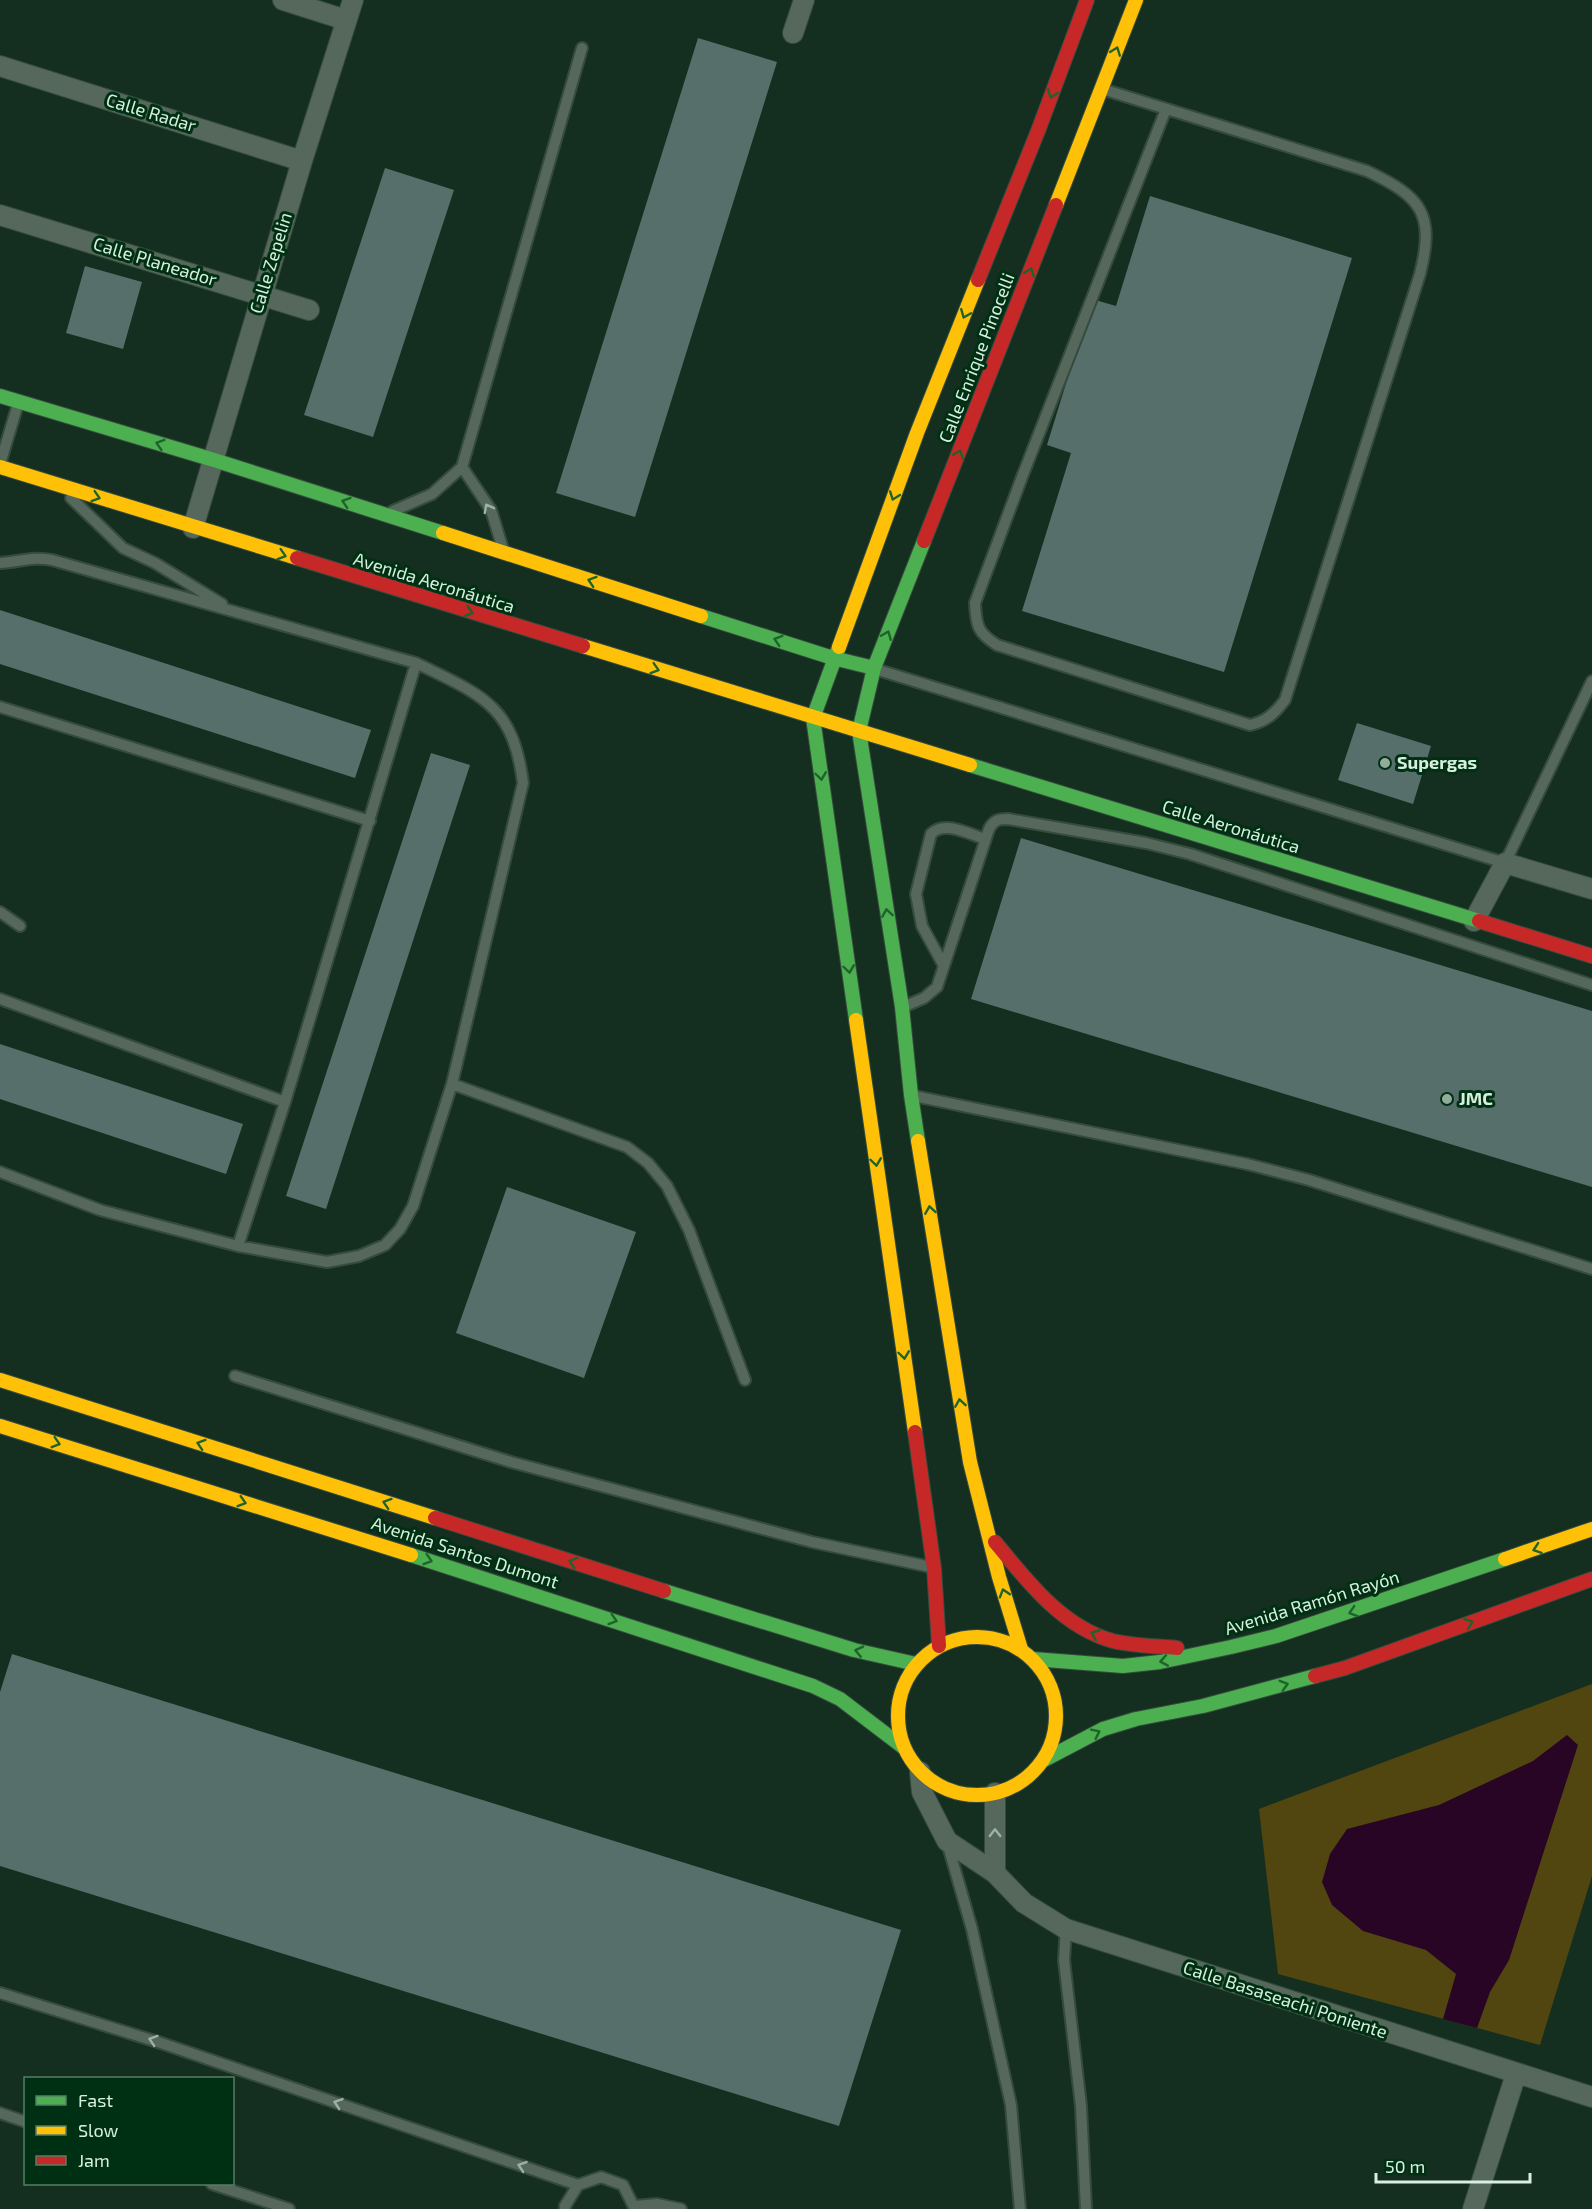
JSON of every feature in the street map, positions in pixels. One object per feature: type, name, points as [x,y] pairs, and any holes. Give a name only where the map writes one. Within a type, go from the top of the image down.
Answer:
[{"type":"main road","name":"Calle Enrique Pinocelli","points":[[813,718],[917,433],[1088,0]]},
{"type":"main road","name":"Calle Enrique Pinocelli","points":[[859,731],[874,668],[1136,0]]},
{"type":"main road","points":[[0,396],[214,460],[833,658],[874,668]]},
{"type":"main road","name":"Avenida Aeronáutica","points":[[0,466],[194,528],[859,731]]},
{"type":"main road","points":[[813,718],[934,1568],[939,1646]]},
{"type":"main road","points":[[859,731],[902,1007],[911,1095],[970,1462],[999,1577],[1021,1649]]},
{"type":"main road","name":"Calle Aeronáutica","points":[[859,731],[1592,956]]},
{"type":"main road","name":"Avenida Santos Dumont","points":[[0,1380],[785,1629],[854,1650],[916,1664]]},
{"type":"main road","name":"Avenida Santos Dumont","points":[[0,1426],[468,1573],[813,1686],[840,1699],[903,1747]]},
{"type":"main road","name":"Avenida Ramón Rayón","points":[[1033,1659],[1123,1666],[1160,1662],[1215,1651],[1276,1636],[1341,1616],[1592,1528]]},
{"type":"main road","points":[[990,1536],[1033,1588],[1050,1604],[1086,1630],[1106,1639],[1215,1651]]},
{"type":"main road","points":[[1044,1760],[1103,1729],[1136,1719],[1203,1706],[1345,1668],[1592,1579]]},
{"type":"main road","points":[[966,1637],[994,1638],[1021,1649],[1047,1676],[1054,1696],[1057,1718],[1053,1740],[1044,1760],[1030,1775],[1013,1787],[989,1795],[964,1794],[940,1787],[920,1772],[903,1747],[897,1719],[901,1690],[916,1664],[939,1646],[966,1637]]},
{"type":"street","points":[[284,0],[346,20]]},
{"type":"street","name":"Calle Zepelin","points":[[194,528],[302,161],[353,0]]},
{"type":"street","points":[[793,33],[804,0]]},
{"type":"street","name":"Calle Radar","points":[[0,66],[302,161]]},
{"type":"street","name":"Calle Planeador","points":[[0,215],[309,310]]},
{"type":"street","points":[[1474,921],[1505,862],[1592,889]]},
{"type":"street","name":"Calle Basaseachi Poniente","points":[[920,1772],[922,1792],[947,1841],[994,1873],[1024,1903],[1066,1929],[1516,2074],[1592,2096]]},
{"type":"street","points":[[994,1873],[995,1793]]},
{"type":"street","points":[[1473,2209],[1516,2074]]},
{"type":"lane","points":[[385,515],[432,494],[462,468],[582,48]]},
{"type":"lane","points":[[1102,89],[1367,171],[1392,183],[1408,195],[1422,212],[1427,230],[1426,248],[1420,274],[1285,699],[1274,715],[1261,723],[1250,725],[997,645],[982,635],[976,619],[975,603],[1166,109]]},
{"type":"lane","points":[[0,466],[18,402]]},
{"type":"lane","points":[[462,468],[491,510],[504,552]]},
{"type":"lane","points":[[58,485],[123,548],[155,563],[234,612]]},
{"type":"lane","points":[[0,563],[40,557],[416,663],[473,691],[496,710],[510,731],[520,755],[523,783],[453,1084],[413,1206],[400,1229],[385,1245],[360,1256],[327,1262],[238,1246],[100,1210],[0,1172]]},
{"type":"lane","points":[[238,1246],[285,1102],[416,663]]},
{"type":"lane","points":[[874,668],[1505,862],[1592,681]]},
{"type":"lane","points":[[0,706],[370,821]]},
{"type":"lane","points":[[902,1007],[931,993],[937,987],[985,839],[993,822],[998,819],[1167,848],[1592,985]]},
{"type":"lane","points":[[944,966],[922,926],[916,894],[931,834],[943,827],[985,839]]},
{"type":"lane","points":[[0,912],[20,926]]},
{"type":"lane","points":[[0,999],[285,1102]]},
{"type":"lane","points":[[453,1084],[627,1147],[648,1163],[667,1186],[689,1230],[745,1380]]},
{"type":"lane","points":[[911,1095],[1236,1162],[1309,1180],[1592,1269]]},
{"type":"lane","points":[[235,1376],[512,1462],[812,1542],[934,1568]]},
{"type":"lane","points":[[947,1841],[972,1929],[1011,2105],[1020,2209]]},
{"type":"lane","points":[[1066,1929],[1064,1960],[1081,2106],[1086,2209]]},
{"type":"lane","points":[[0,1993],[158,2042],[578,2185],[601,2177],[623,2185],[635,2208],[657,2204],[681,2209]]},
{"type":"lane","points":[[0,2113],[24,2121]]},
{"type":"lane","points":[[215,2185],[289,2209]]},
{"type":"lane","points":[[566,2209],[565,2206],[578,2185]]},
{"type":"shaded area","points":[[1592,1684],[1592,1876],[1540,2045],[1278,1974],[1259,1809]]},
{"type":"shaded area","points":[[1567,1735],[1578,1745],[1509,1960],[1490,1992],[1477,2028],[1443,2019],[1456,1974],[1426,1950],[1363,1931],[1332,1905],[1322,1882],[1330,1854],[1347,1829],[1439,1805],[1533,1761]]},
{"type":"building","points":[[698,38],[777,62],[635,517],[556,493]]},
{"type":"building","points":[[385,168],[454,190],[373,437],[304,415]]},
{"type":"building","points":[[1150,196],[1352,258],[1224,672],[1022,611],[1071,453],[1047,445],[1092,299],[1116,306]]},
{"type":"building","points":[[85,266],[142,282],[123,349],[66,333]]},
{"type":"building","points":[[0,610],[371,730],[355,778],[0,664]]},
{"type":"building","name":"Supergas","points":[[1357,723],[1431,746],[1413,804],[1338,780]]},
{"type":"building","points":[[431,753],[470,765],[326,1209],[286,1196]]},
{"type":"building","name":"JMC","points":[[1021,838],[1592,1011],[1592,1187],[971,999]]},
{"type":"building","points":[[0,1044],[243,1124],[226,1174],[0,1099]]},
{"type":"building","points":[[507,1187],[636,1232],[584,1378],[456,1333]]},
{"type":"building","points":[[12,1654],[901,1930],[839,2126],[0,1866],[0,1692]]},
{"type":"traffic: fast","points":[[0,396],[214,460],[443,533]]},
{"type":"traffic: fast","points":[[918,1141],[902,1007],[859,731],[874,668],[924,541]]},
{"type":"traffic: fast","points":[[701,616],[833,658],[874,668]]},
{"type":"traffic: fast","points":[[839,647],[813,718],[856,1020]]},
{"type":"traffic: fast","points":[[970,765],[1479,921]]},
{"type":"traffic: fast","points":[[411,1555],[813,1686],[840,1699],[903,1747]]},
{"type":"traffic: fast","points":[[1033,1659],[1123,1666],[1160,1662],[1231,1647],[1276,1636],[1505,1559]]},
{"type":"traffic: fast","points":[[664,1591],[854,1650],[916,1664]]},
{"type":"traffic: fast","points":[[1044,1760],[1103,1729],[1136,1719],[1203,1706],[1315,1676]]},
{"type":"traffic: slow","points":[[1056,205],[1136,0]]},
{"type":"traffic: slow","points":[[839,647],[917,433],[978,280]]},
{"type":"traffic: slow","points":[[0,467],[297,558]]},
{"type":"traffic: slow","points":[[443,533],[701,616]]},
{"type":"traffic: slow","points":[[583,646],[970,765]]},
{"type":"traffic: slow","points":[[856,1020],[915,1432]]},
{"type":"traffic: slow","points":[[918,1141],[970,1462],[999,1577],[1021,1649]]},
{"type":"traffic: slow","points":[[0,1380],[435,1518]]},
{"type":"traffic: slow","points":[[0,1426],[411,1555]]},
{"type":"traffic: slow","points":[[1505,1559],[1592,1529]]},
{"type":"traffic: slow","points":[[977,1637],[992,1638],[1007,1643],[1021,1650],[1033,1660],[1043,1672],[1050,1686],[1055,1701],[1056,1716],[1055,1731],[1050,1746],[1043,1760],[1033,1772],[1021,1782],[1007,1789],[992,1794],[977,1795],[962,1794],[947,1789],[933,1782],[921,1772],[911,1760],[904,1746],[899,1731],[898,1716],[899,1701],[904,1686],[911,1672],[921,1660],[933,1650],[947,1643],[962,1638],[977,1637]]},
{"type":"traffic: jam","points":[[978,280],[1038,131],[1087,0]]},
{"type":"traffic: jam","points":[[924,541],[1056,205]]},
{"type":"traffic: jam","points":[[297,558],[583,646]]},
{"type":"traffic: jam","points":[[1479,921],[1592,956]]},
{"type":"traffic: jam","points":[[915,1432],[934,1568],[939,1646]]},
{"type":"traffic: jam","points":[[435,1518],[664,1591]]},
{"type":"traffic: jam","points":[[995,1542],[1033,1587],[1062,1614],[1078,1625],[1113,1641],[1177,1648]]},
{"type":"traffic: jam","points":[[1315,1676],[1345,1668],[1592,1579]]},
{"type":"place","name":"Supergas","points":[[1385,763]]},
{"type":"place","name":"JMC","points":[[1447,1099]]}]
